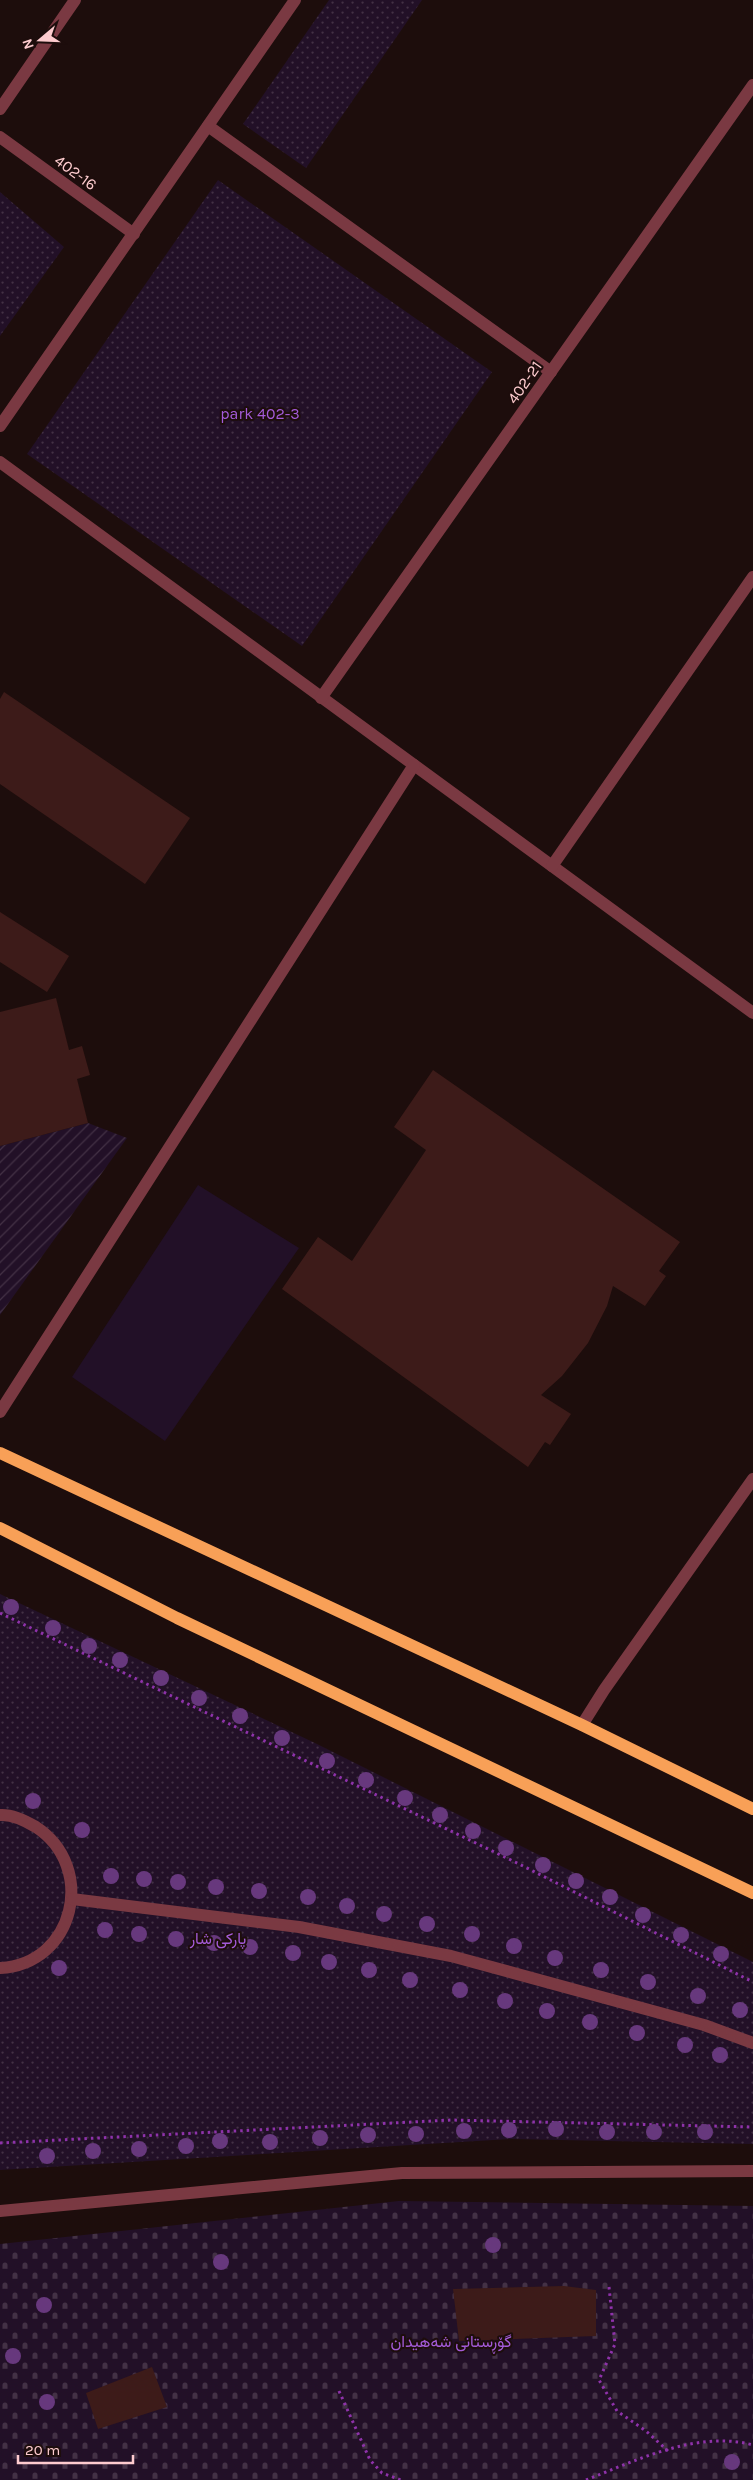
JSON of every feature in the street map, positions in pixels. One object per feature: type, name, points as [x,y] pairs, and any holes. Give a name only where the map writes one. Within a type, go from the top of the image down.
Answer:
[{"type":"main road","points":[[0,1453],[582,1725],[753,1809]]},
{"type":"main road","points":[[0,1528],[177,1618],[753,1893]]},
{"type":"street","points":[[0,109],[75,0]]},
{"type":"street","points":[[0,426],[295,0]]},
{"type":"street","name":"402-21","points":[[321,698],[753,85]]},
{"type":"street","points":[[208,126],[551,372]]},
{"type":"street","name":"402-16","points":[[0,137],[134,234]]},
{"type":"street","points":[[0,462],[753,1013]]},
{"type":"street","points":[[552,866],[753,576]]},
{"type":"street","points":[[0,1412],[414,765]]},
{"type":"street","points":[[582,1725],[604,1690],[753,1479]]},
{"type":"street","points":[[0,1815],[27,1821],[47,1834],[62,1853],[70,1876],[72,1899],[66,1923],[53,1944],[34,1959],[11,1967],[0,1968]]},
{"type":"street","points":[[72,1899],[299,1927],[451,1956],[704,2025],[753,2043]]},
{"type":"street","points":[[0,2211],[402,2173],[753,2171]]},
{"type":"path","points":[[0,1612],[402,1806],[753,1982]]},
{"type":"path","points":[[0,2143],[451,2120],[753,2127]]},
{"type":"path","points":[[609,2287],[615,2344],[599,2380],[617,2411],[646,2431],[668,2451]]},
{"type":"path","points":[[339,2391],[370,2460],[382,2474],[401,2480]]},
{"type":"path","points":[[586,2480],[687,2445],[733,2439],[753,2445]]},
{"type":"green space","points":[[329,0],[422,0],[306,168],[243,124]]},
{"type":"green space","name":"park 402-3","points":[[218,180],[492,372],[302,646],[27,454]]},
{"type":"green space","points":[[0,192],[64,247],[0,336]]},
{"type":"green space","points":[[88,1123],[127,1138],[0,1315],[0,1146]]},
{"type":"green space","points":[[198,1185],[299,1248],[165,1441],[72,1377]]},
{"type":"green space","name":"پارکی شار","points":[[0,1594],[315,1743],[753,1962],[753,2144],[512,2139],[0,2170]]},
{"type":"green space","name":"گۆڕستانی شەهیدان","points":[[399,2201],[753,2206],[753,2480],[0,2480],[0,2244]]},
{"type":"building","points":[[4,692],[190,818],[145,884],[0,784],[0,699]]},
{"type":"building","points":[[0,912],[69,956],[47,992],[0,962]]},
{"type":"building","points":[[56,998],[69,1050],[82,1046],[90,1075],[77,1079],[88,1123],[0,1146],[0,1012]]},
{"type":"building","points":[[433,1070],[680,1242],[659,1271],[666,1276],[645,1306],[613,1286],[607,1306],[588,1343],[562,1376],[541,1395],[571,1414],[550,1445],[545,1442],[528,1467],[282,1289],[318,1237],[352,1261],[426,1150],[394,1127]]},
{"type":"building","points":[[564,2286],[596,2290],[596,2336],[459,2341],[453,2289]]},
{"type":"building","points":[[152,2367],[167,2407],[98,2429],[86,2393]]}]
